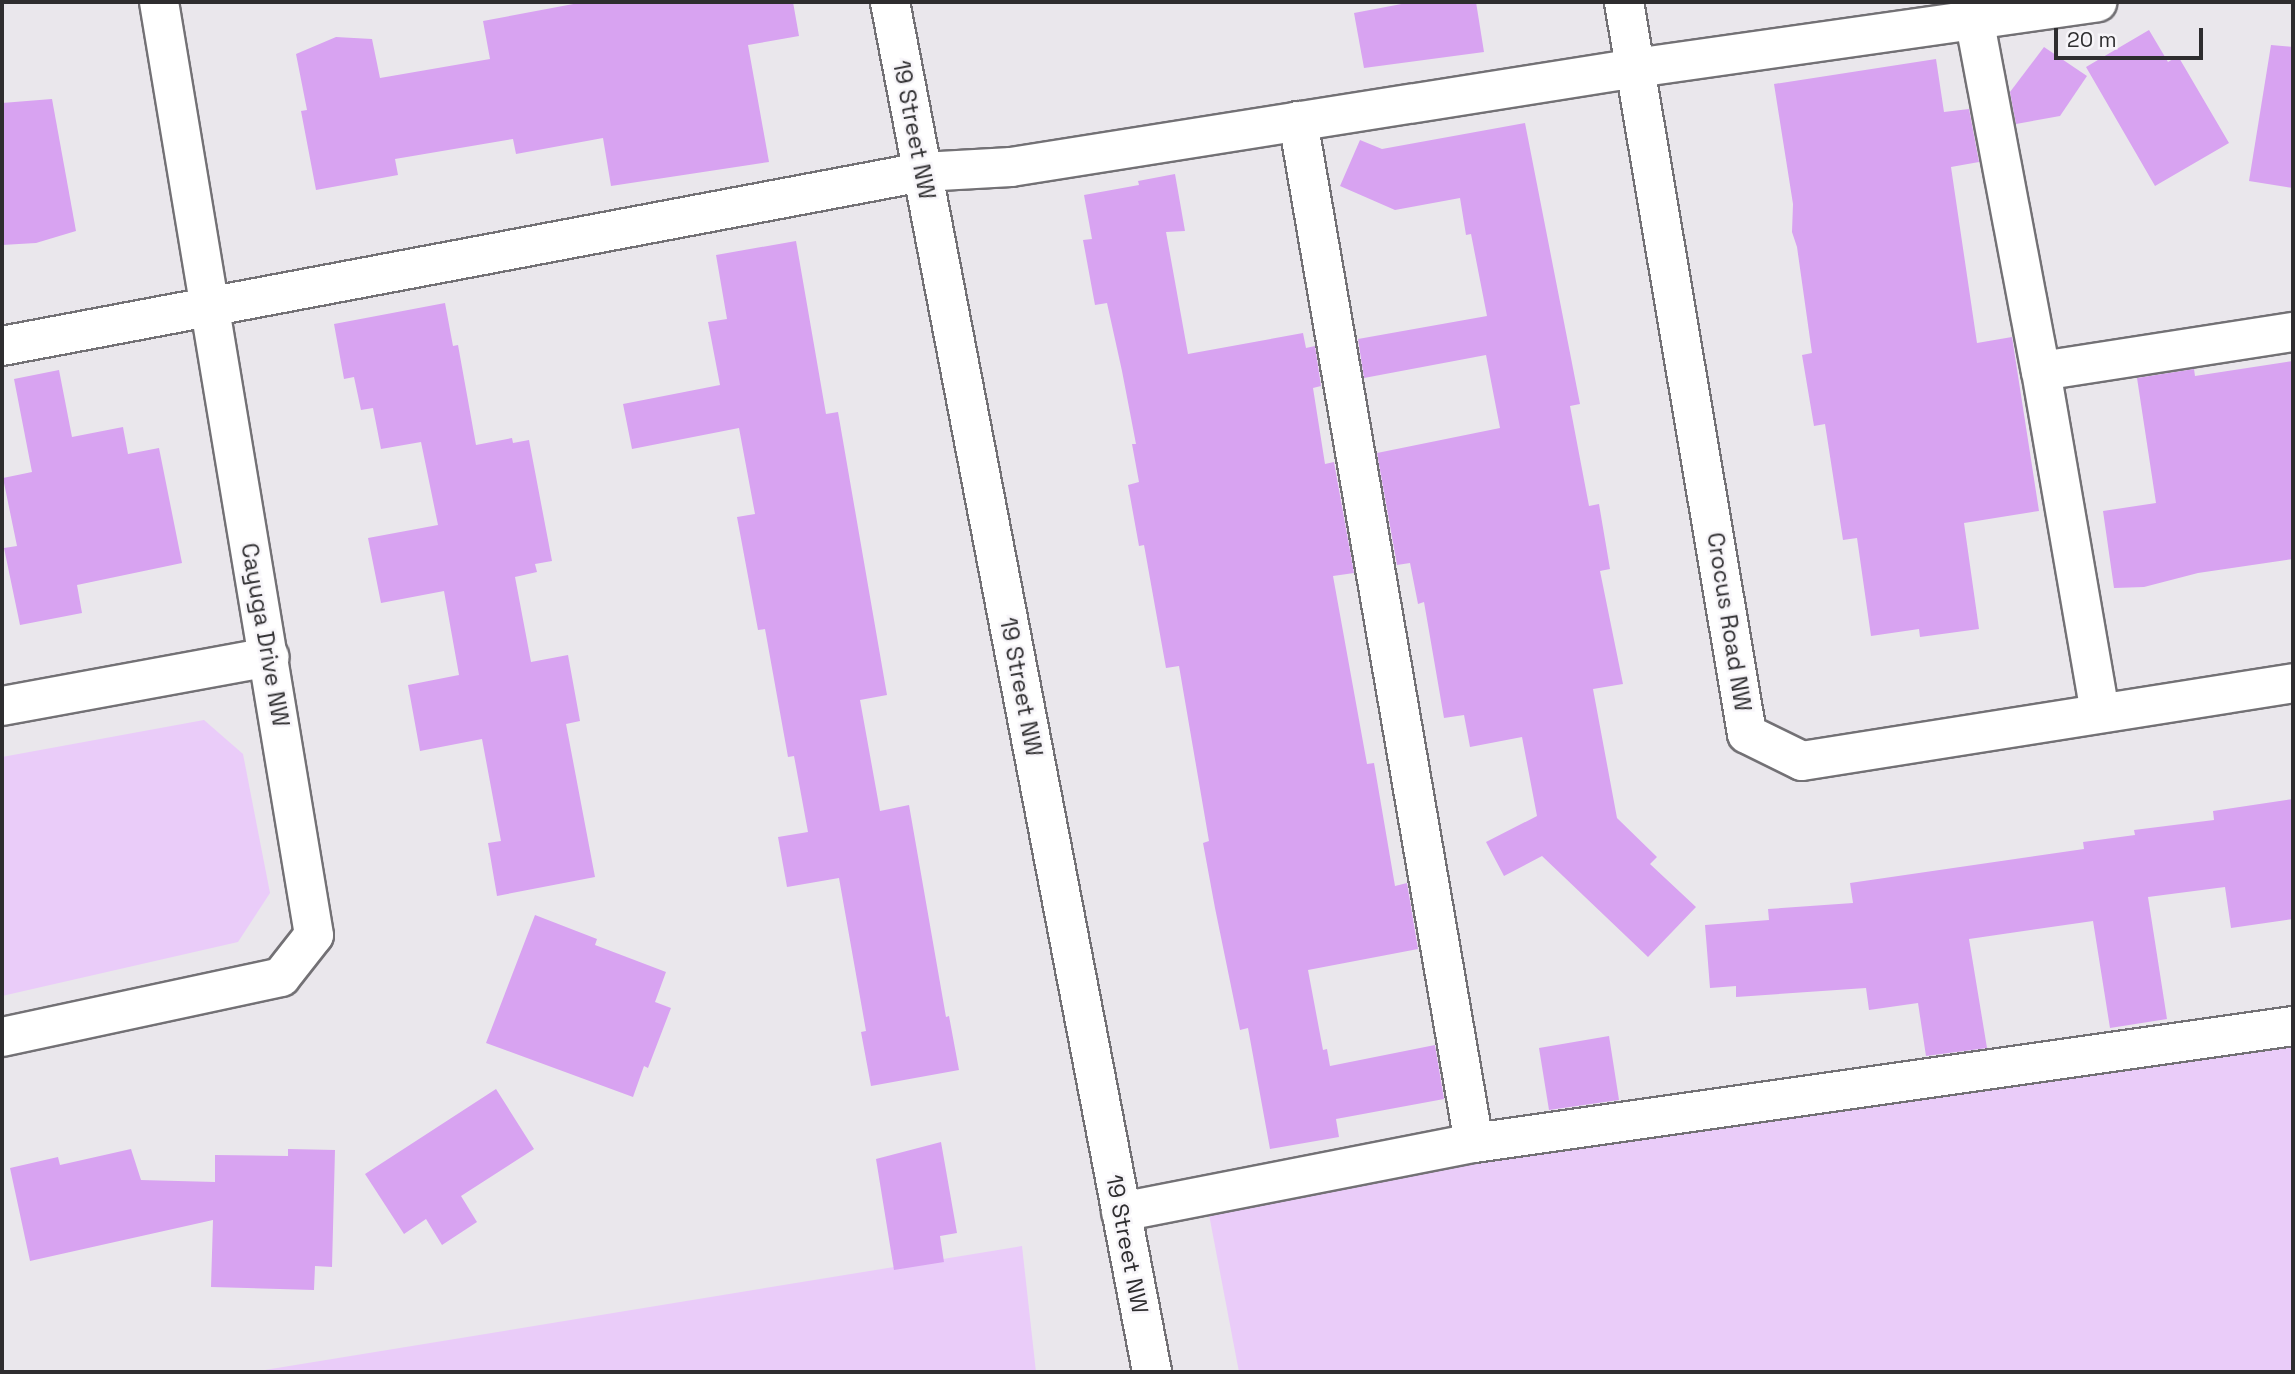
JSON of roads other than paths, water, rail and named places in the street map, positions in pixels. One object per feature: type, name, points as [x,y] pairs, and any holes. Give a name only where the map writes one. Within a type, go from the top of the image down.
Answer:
[{"type":"street","name":"Cayuga Drive NW","points":[[2,1037],[281,977],[314,935],[270,657],[159,2]]},
{"type":"street","name":"19 Street NW","points":[[890,2],[1152,1372]]},
{"type":"street","name":"Crocus Road NW","points":[[1624,2],[1747,734],[1802,761],[2293,683]]},
{"type":"street","points":[[2,346],[922,172],[1011,167],[1636,68],[2097,2]]},
{"type":"street","points":[[1974,18],[2041,371],[2100,713]]},
{"type":"street","points":[[1298,121],[1474,1143]]},
{"type":"street","points":[[2041,371],[2293,332]]},
{"type":"street","points":[[2,706],[270,657]]},
{"type":"street","points":[[1121,1212],[1474,1143],[2293,1026]]}]
